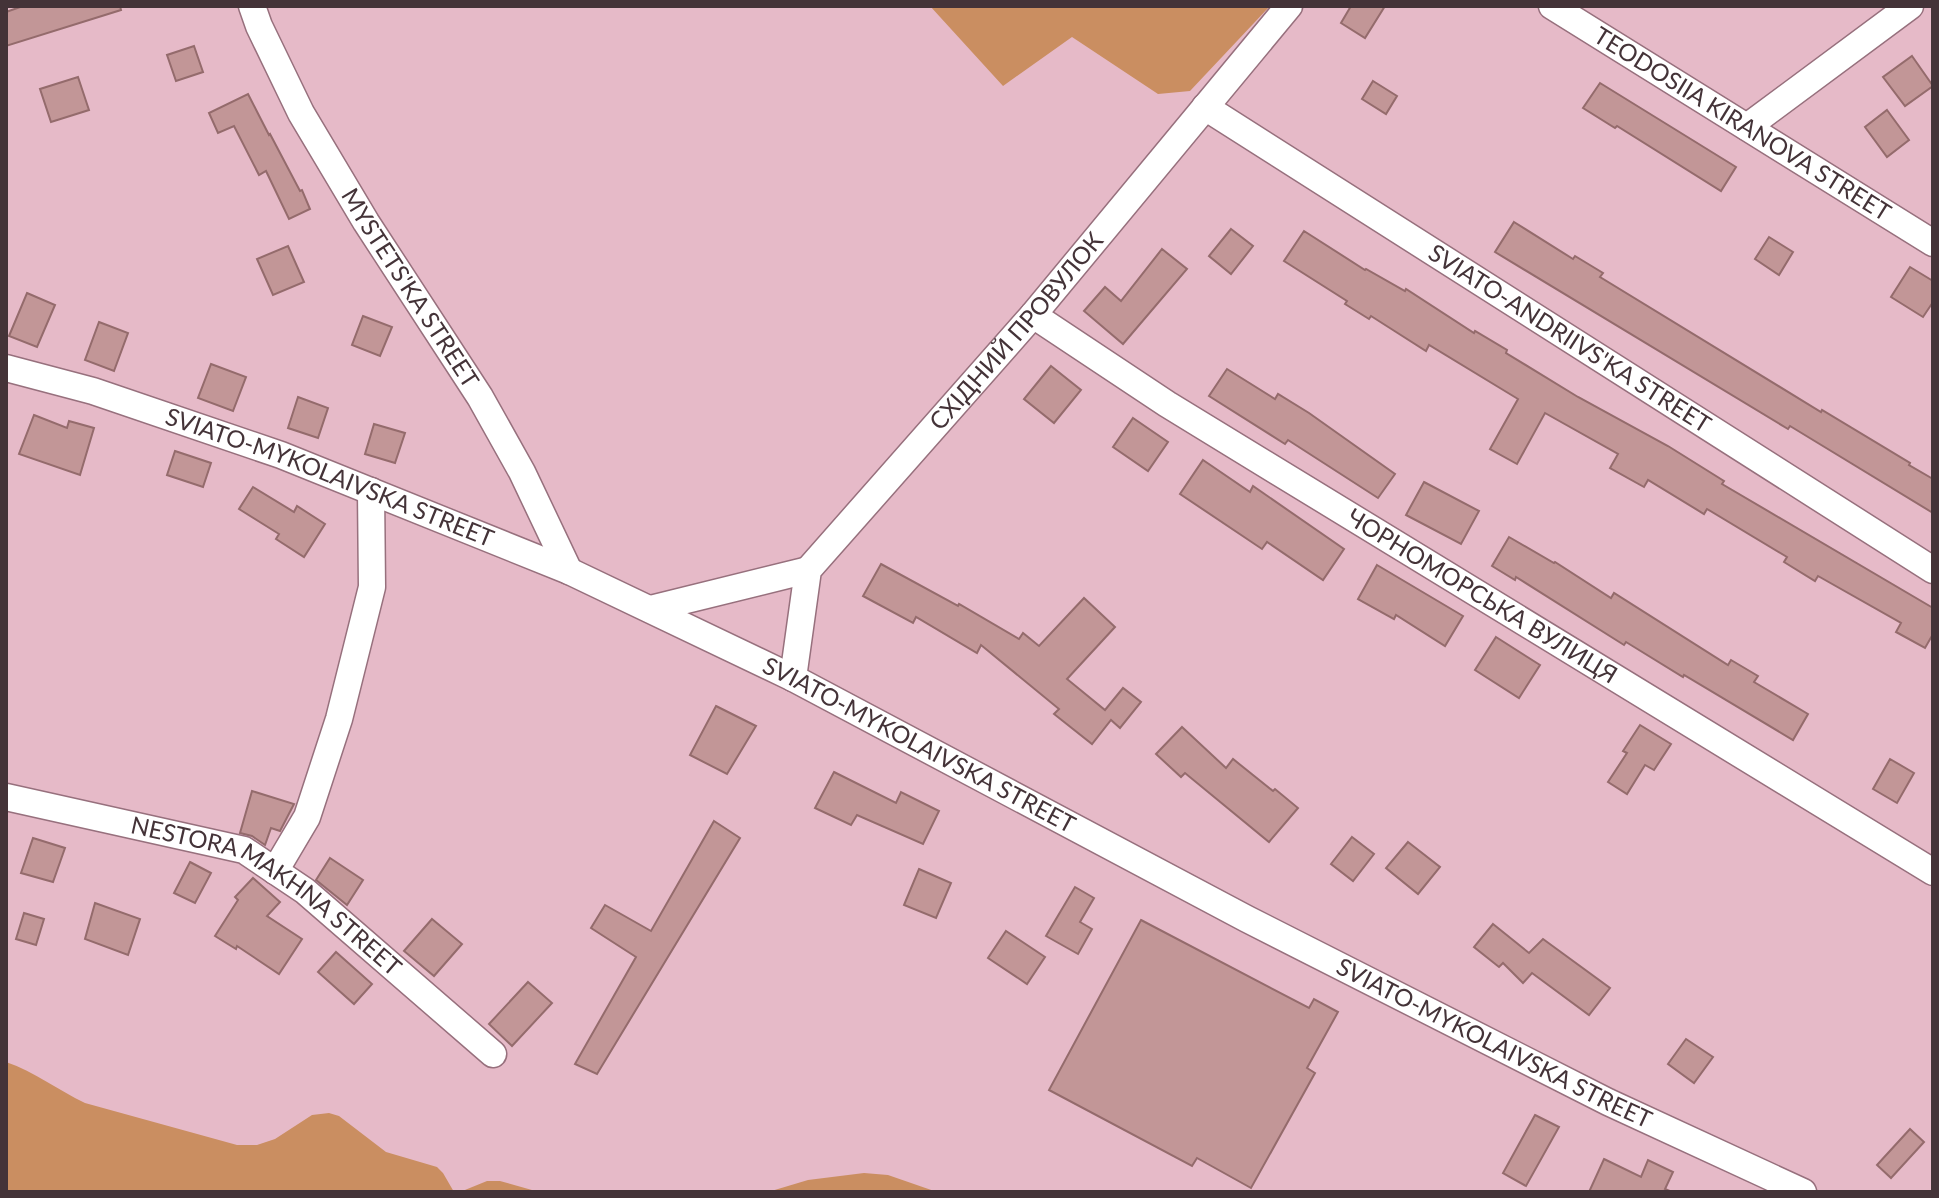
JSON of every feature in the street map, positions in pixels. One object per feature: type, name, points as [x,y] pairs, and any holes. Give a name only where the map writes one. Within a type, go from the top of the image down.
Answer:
[{"type":"street","name":"MYSTETS'KA STREET","points":[[252,6],[301,113],[366,222],[480,397],[522,472],[569,571]]},
{"type":"street","name":"СХІДНИЙ ПРОВУЛОК","points":[[808,570],[1033,315],[1289,6]]},
{"type":"street","name":"TEODOSIIA KIRANOVA STREET","points":[[1552,6],[1933,243]]},
{"type":"street","points":[[1747,127],[1910,6]]},
{"type":"street","name":"SVIATO-ANDRIIVS'KA STREET","points":[[1205,107],[1933,570]]},
{"type":"street","name":"ЧОРНОМОРСЬКА ВУЛИЦЯ","points":[[1033,315],[1167,404],[1933,872]]},
{"type":"street","name":"SVIATO-MYKOLAIVSKA STREET","points":[[6,368],[93,391],[281,455],[569,571],[793,678],[1247,919],[1608,1102],[1803,1192]]},
{"type":"street","points":[[275,871],[307,817],[339,719],[372,587],[371,491]]},
{"type":"street","points":[[650,609],[808,570],[793,678]]},
{"type":"street","name":"NESTORA MAKHNA STREET","points":[[6,797],[244,850],[305,891],[493,1054]]},
{"type":"shaded area","points":[[930,6],[1270,6],[1190,91],[1158,94],[1072,37],[1003,86]]},
{"type":"shaded area","points":[[6,1062],[85,1103],[237,1145],[257,1145],[275,1139],[312,1115],[329,1113],[339,1116],[386,1152],[437,1167],[454,1192],[6,1192]]},
{"type":"shaded area","points":[[864,1173],[888,1175],[937,1192],[768,1192],[808,1180]]},
{"type":"shaded area","points":[[487,1181],[500,1181],[539,1192],[460,1192]]},
{"type":"building","points":[[23,6],[120,6],[121,10],[6,46],[6,12]]},
{"type":"building","points":[[1351,6],[1385,6],[1365,38],[1341,23]]},
{"type":"building","points":[[194,46],[203,72],[176,81],[167,55]]},
{"type":"building","points":[[1912,56],[1933,86],[1905,106],[1883,77]]},
{"type":"building","points":[[78,77],[89,110],[51,122],[40,89]]},
{"type":"building","points":[[1373,81],[1397,96],[1386,114],[1362,99]]},
{"type":"building","points":[[1600,83],[1736,167],[1721,191],[1583,108]]},
{"type":"building","points":[[248,94],[310,209],[289,219],[266,171],[259,175],[234,126],[218,133],[209,113]]},
{"type":"building","points":[[1887,110],[1909,140],[1887,157],[1865,127]]},
{"type":"building","points":[[1514,222],[1573,259],[1575,256],[1603,273],[1600,277],[1821,412],[1910,463],[1933,479],[1933,513],[1495,252]]},
{"type":"building","points":[[1231,229],[1253,246],[1231,274],[1209,256]]},
{"type":"building","points":[[1304,231],[1365,270],[1406,289],[1474,333],[1507,350],[1506,353],[1578,397],[1668,446],[1724,481],[1722,484],[1933,608],[1933,634],[1925,648],[1896,632],[1901,623],[1818,576],[1815,581],[1784,562],[1787,557],[1707,509],[1704,514],[1648,480],[1644,487],[1610,468],[1618,454],[1545,413],[1517,464],[1490,449],[1518,399],[1429,345],[1426,351],[1371,316],[1369,319],[1345,304],[1347,301],[1284,261]]},
{"type":"building","points":[[1769,237],[1793,252],[1779,275],[1755,259]]},
{"type":"building","points":[[288,246],[304,282],[273,295],[257,259]]},
{"type":"building","points":[[1162,249],[1187,269],[1123,344],[1084,311],[1105,287],[1121,301]]},
{"type":"building","points":[[1910,267],[1933,281],[1933,302],[1923,317],[1891,297]]},
{"type":"building","points":[[27,293],[55,305],[37,347],[9,336]]},
{"type":"building","points":[[363,316],[392,327],[380,356],[352,345]]},
{"type":"building","points":[[99,322],[128,333],[114,371],[85,360]]},
{"type":"building","points":[[211,364],[246,377],[233,411],[198,398]]},
{"type":"building","points":[[1051,366],[1081,390],[1054,423],[1024,399]]},
{"type":"building","points":[[1227,369],[1275,399],[1278,394],[1309,413],[1395,474],[1378,498],[1288,440],[1285,444],[1209,396]]},
{"type":"building","points":[[298,397],[328,408],[318,438],[288,428]]},
{"type":"building","points":[[34,415],[67,428],[69,421],[94,428],[80,475],[19,454]]},
{"type":"building","points":[[1133,418],[1168,442],[1148,471],[1113,447]]},
{"type":"building","points":[[374,424],[405,433],[395,463],[365,454]]},
{"type":"building","points":[[175,451],[211,463],[203,487],[167,475]]},
{"type":"building","points":[[1203,460],[1250,492],[1253,486],[1344,549],[1323,580],[1267,542],[1262,549],[1180,494]]},
{"type":"building","points":[[1424,482],[1479,511],[1461,544],[1406,515]]},
{"type":"building","points":[[253,487],[294,512],[297,506],[325,524],[304,557],[276,539],[279,534],[239,509]]},
{"type":"building","points":[[1509,537],[1611,598],[1614,593],[1728,665],[1731,660],[1758,676],[1754,682],[1808,714],[1793,740],[1626,642],[1624,645],[1516,577],[1515,580],[1492,566]]},
{"type":"building","points":[[881,564],[1019,639],[1023,633],[1039,646],[1084,598],[1115,627],[1067,679],[1105,710],[1123,688],[1141,702],[1120,728],[1111,720],[1092,744],[1054,714],[1059,709],[981,645],[977,653],[916,617],[913,623],[863,596]]},
{"type":"building","points":[[1377,565],[1463,616],[1445,646],[1396,615],[1394,619],[1358,599]]},
{"type":"building","points":[[1496,637],[1540,665],[1519,698],[1475,670]]},
{"type":"building","points":[[716,706],[756,726],[727,774],[690,755]]},
{"type":"building","points":[[1640,725],[1671,744],[1654,770],[1645,765],[1627,794],[1608,782]]},
{"type":"building","points":[[1182,727],[1226,768],[1233,759],[1298,808],[1269,842],[1185,773],[1181,777],[1156,754]]},
{"type":"building","points":[[1890,759],[1914,773],[1897,803],[1873,789]]},
{"type":"building","points":[[834,772],[896,803],[901,792],[939,811],[923,844],[857,815],[851,825],[815,808]]},
{"type":"building","points":[[252,791],[294,804],[280,831],[271,828],[265,845],[252,836],[240,833]]},
{"type":"building","points":[[714,821],[740,838],[597,1074],[575,1064],[636,957],[591,928],[605,905],[651,931]]},
{"type":"building","points":[[1352,837],[1374,854],[1353,881],[1331,864]]},
{"type":"building","points":[[33,838],[65,848],[53,882],[21,873]]},
{"type":"building","points":[[1408,842],[1440,867],[1418,894],[1386,868]]},
{"type":"building","points":[[330,858],[363,880],[347,905],[316,880]]},
{"type":"building","points":[[190,862],[211,873],[195,903],[174,893]]},
{"type":"building","points":[[919,869],[951,883],[936,918],[904,905]]},
{"type":"building","points":[[253,878],[280,902],[267,916],[302,939],[279,974],[237,946],[236,949],[215,936],[238,900],[235,897]]},
{"type":"building","points":[[1075,887],[1094,898],[1080,922],[1092,929],[1078,954],[1046,936]]},
{"type":"building","points":[[95,903],[140,919],[128,955],[85,939]]},
{"type":"building","points":[[24,913],[44,919],[36,945],[16,939]]},
{"type":"building","points":[[432,919],[462,944],[434,976],[404,951]]},
{"type":"building","points":[[1141,920],[1309,1008],[1314,999],[1338,1012],[1307,1068],[1315,1073],[1251,1188],[1197,1158],[1192,1166],[1049,1090]]},
{"type":"building","points":[[1493,924],[1529,953],[1543,939],[1610,988],[1589,1015],[1532,973],[1523,983],[1503,963],[1499,967],[1474,947]]},
{"type":"building","points":[[1006,931],[1045,957],[1027,984],[988,958]]},
{"type":"building","points":[[336,952],[372,984],[354,1004],[318,972]]},
{"type":"building","points":[[528,982],[552,1003],[512,1046],[489,1024]]},
{"type":"building","points":[[1686,1039],[1713,1057],[1694,1083],[1668,1064]]},
{"type":"building","points":[[1535,1115],[1559,1127],[1526,1186],[1503,1173]]},
{"type":"building","points":[[1910,1129],[1924,1142],[1891,1178],[1877,1165]]},
{"type":"building","points":[[1604,1159],[1641,1177],[1648,1160],[1673,1172],[1665,1189],[1672,1192],[1589,1192]]}]
